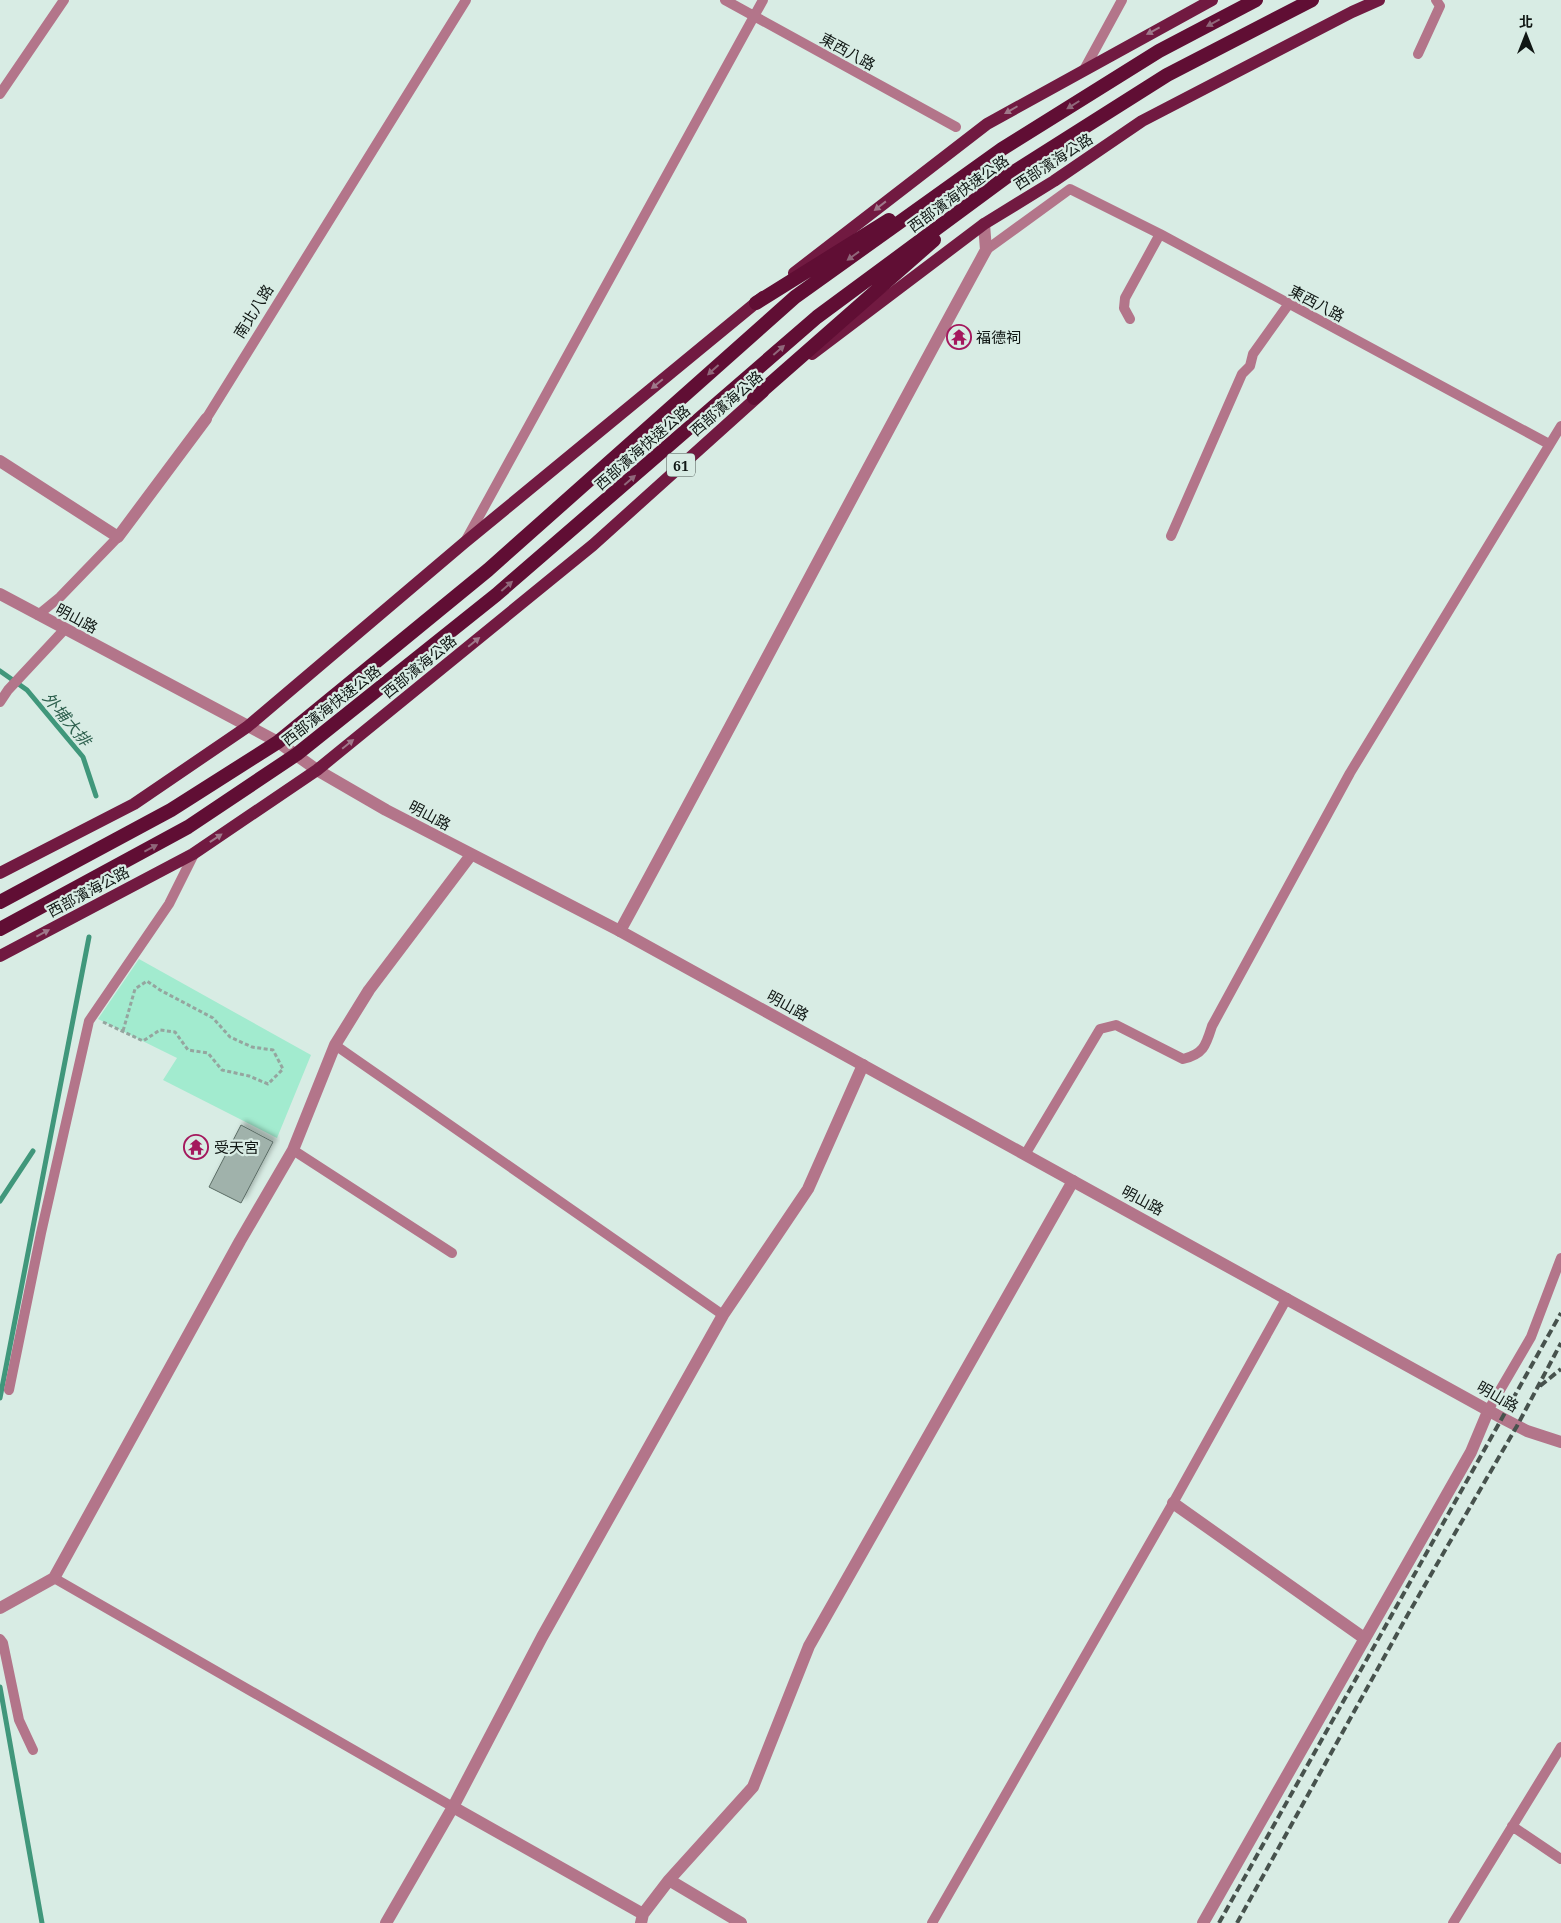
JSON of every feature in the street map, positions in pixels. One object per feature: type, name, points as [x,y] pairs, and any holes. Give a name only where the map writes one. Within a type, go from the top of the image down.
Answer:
[{"type":"highway","name":"西部濱海快速公路","points":[[0,902],[172,810],[278,742],[488,570],[795,298],[1002,149],[1159,51],[1256,0]]},
{"type":"highway","name":"西部濱海快速公路","points":[[0,929],[188,827],[297,754],[496,596],[817,317],[1009,175],[1167,76],[1312,0]]},
{"type":"highway","points":[[756,303],[1002,149]]},
{"type":"highway","points":[[754,398],[1009,175]]},
{"type":"main road","points":[[0,873],[134,804],[247,727],[464,543],[756,303],[988,124],[1085,68],[1212,0]]},
{"type":"main road","name":"西部濱海公路","points":[[0,956],[195,852],[317,770],[593,545],[754,398],[984,224],[1054,181],[1142,121],[1352,12],[1379,0]]},
{"type":"street","points":[[620,931],[781,635],[854,492],[986,250],[984,224]]},
{"type":"street","name":"南北八路","points":[[118,537],[206,419]]},
{"type":"street","points":[[0,461],[118,537]]},
{"type":"street","name":"明山路","points":[[0,594],[64,630],[278,742],[317,770],[471,855],[620,931],[1528,1431],[1561,1442]]},
{"type":"street","points":[[0,1608],[54,1578],[240,1241],[293,1150],[335,1045],[369,990],[471,855]]},
{"type":"street","points":[[386,1923],[454,1807],[542,1637],[723,1315],[808,1189],[863,1065]]},
{"type":"street","points":[[454,1807],[642,1919],[669,1880],[753,1787],[808,1646],[1073,1181]]},
{"type":"street","points":[[1203,1923],[1471,1452],[1490,1409]]},
{"type":"street","points":[[1173,1503],[1364,1638]]},
{"type":"street","points":[[669,1880],[741,1923]]},
{"type":"lane","points":[[0,94],[64,0]]},
{"type":"lane","name":"南北八路","points":[[206,419],[466,0]]},
{"type":"lane","name":"東西八路","points":[[725,0],[956,127]]},
{"type":"lane","points":[[464,543],[763,0]]},
{"type":"lane","points":[[1085,68],[1122,0]]},
{"type":"lane","points":[[1418,54],[1440,6],[1436,0]]},
{"type":"lane","name":"東西八路","points":[[986,250],[1070,189],[1160,234],[1288,305],[1548,444]]},
{"type":"lane","points":[[1130,319],[1124,308],[1125,298],[1160,234]]},
{"type":"lane","points":[[1171,536],[1242,374],[1250,366],[1253,354],[1288,305]]},
{"type":"lane","points":[[1026,1153],[1100,1030],[1116,1025],[1183,1059],[1197,1056],[1206,1043],[1212,1026],[1350,773],[1548,444],[1561,426]]},
{"type":"lane","name":"南北八路","points":[[38,615],[60,597],[118,537]]},
{"type":"lane","points":[[0,702],[8,690],[64,630]]},
{"type":"lane","points":[[9,1390],[41,1233],[88,1021],[169,904],[195,852]]},
{"type":"lane","points":[[335,1045],[723,1315]]},
{"type":"lane","points":[[293,1150],[452,1253]]},
{"type":"lane","points":[[1490,1409],[1531,1337],[1561,1258]]},
{"type":"lane","points":[[932,1923],[1173,1503],[1287,1298]]},
{"type":"lane","points":[[54,1578],[454,1807]]},
{"type":"lane","points":[[0,1639],[3,1643],[19,1720],[33,1750]]},
{"type":"lane","points":[[1453,1923],[1561,1748]]},
{"type":"lane","points":[[1512,1826],[1561,1859]]},
{"type":"path","points":[[91,1017],[143,1040],[160,1030],[175,1032],[188,1050],[208,1053],[222,1070],[249,1076],[268,1084],[283,1069],[274,1050],[252,1046],[230,1037],[213,1018],[147,980],[135,989],[123,1031]]},
{"type":"green space","points":[[139,959],[311,1055],[277,1138],[163,1080],[177,1058],[98,1019]]},
{"type":"building","points":[[241,1125],[273,1142],[241,1203],[209,1187]]},
{"type":"waterway","name":"外埔大排","points":[[0,671],[27,690],[83,757],[96,796]]},
{"type":"waterway","points":[[0,1398],[89,937]]},
{"type":"waterway","points":[[0,1201],[33,1151]]},
{"type":"waterway","points":[[0,1687],[42,1923]]},
{"type":"railway","points":[[1219,1923],[1561,1313]]},
{"type":"railway","points":[[1237,1923],[1407,1616],[1517,1426],[1561,1343]]},
{"type":"railway","points":[[1540,1386],[1561,1369]]},
{"type":"place","name":"福德祠","points":[[959,337]]},
{"type":"place","name":"受天宮","points":[[196,1147]]}]
